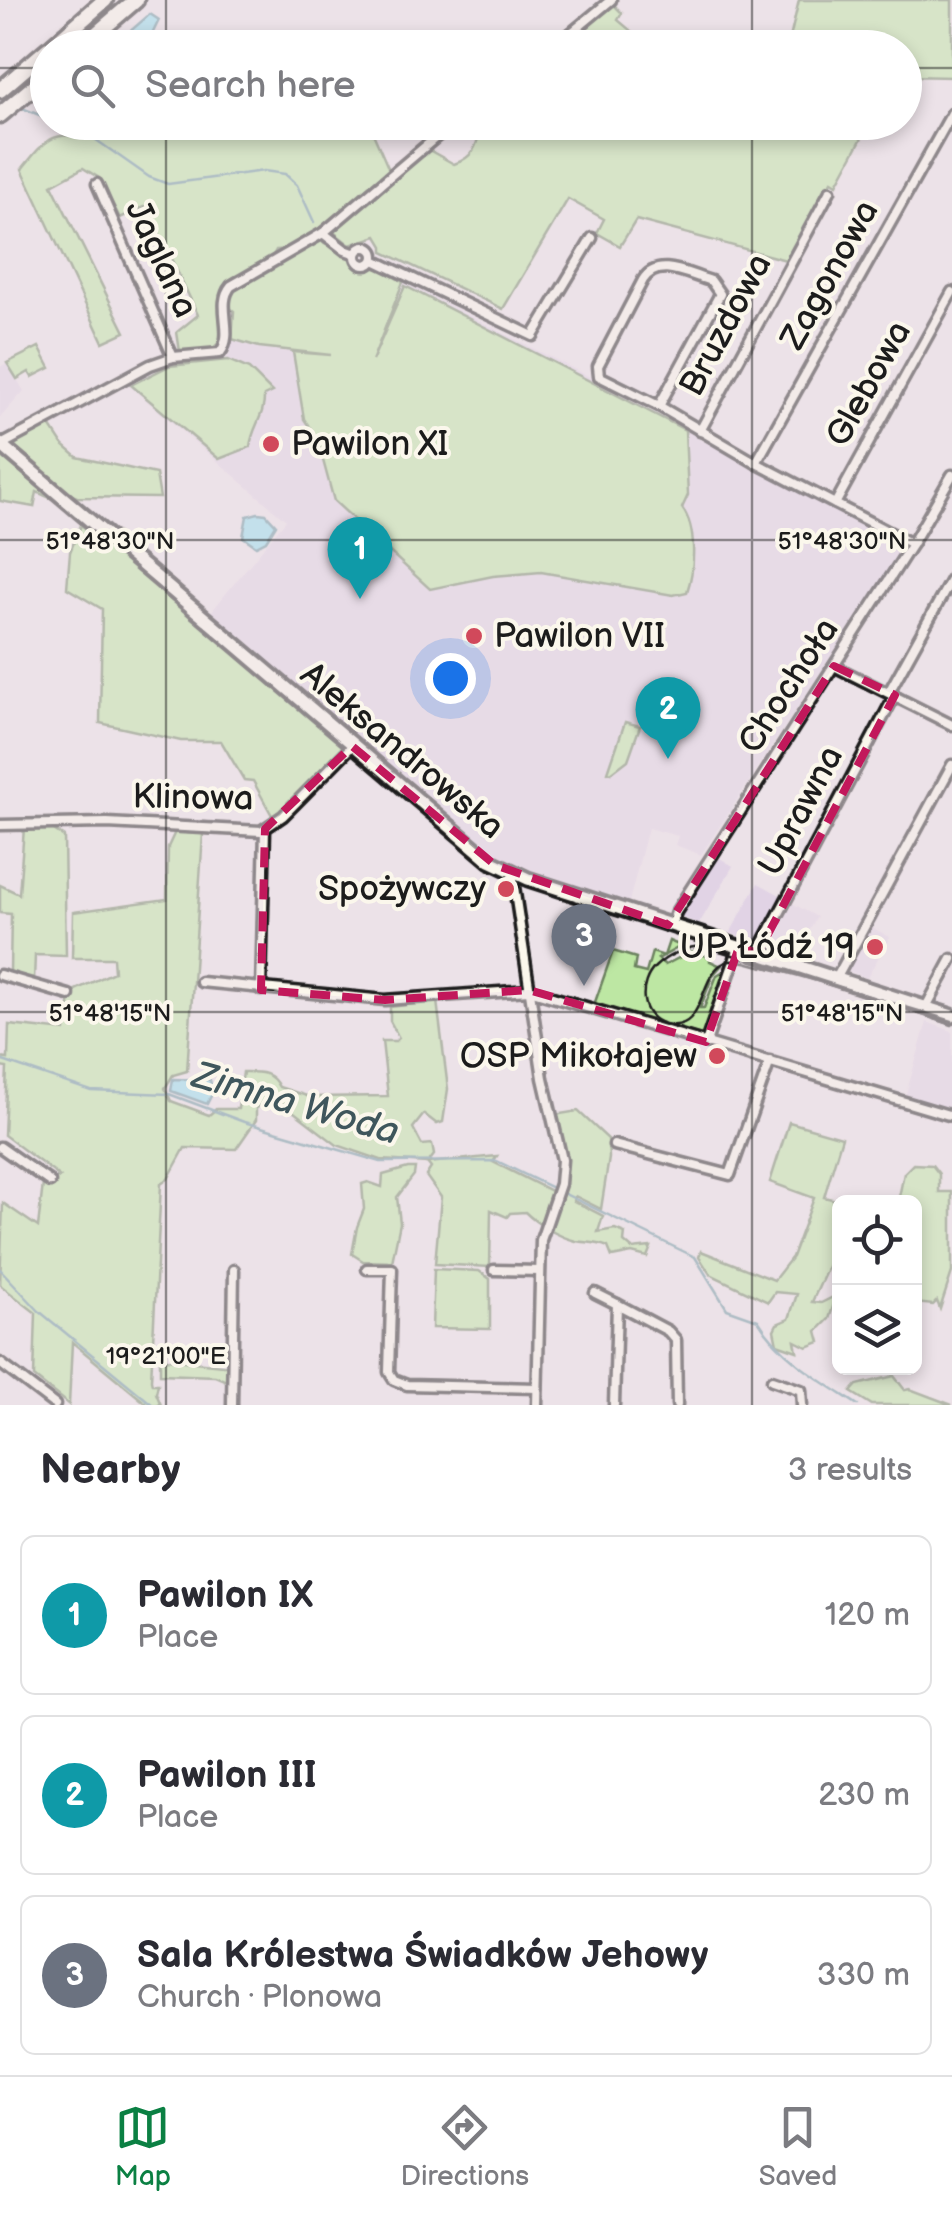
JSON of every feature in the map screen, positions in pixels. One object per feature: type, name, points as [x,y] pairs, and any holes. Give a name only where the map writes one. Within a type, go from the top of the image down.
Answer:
[{"type":"highway","points":[[70,30],[106,0]]},
{"type":"highway","points":[[101,30],[136,0]]},
{"type":"highway","points":[[0,90],[30,64]]},
{"type":"highway","points":[[0,116],[30,90]]},
{"type":"main road","name":"Aleksandrowska","points":[[1,445],[472,848],[512,873],[952,1016]]},
{"type":"street","points":[[575,30],[611,0]]},
{"type":"street","name":"Zagonowa","points":[[756,464],[952,113]]},
{"type":"street","points":[[1,445],[150,364],[174,356],[210,356],[223,350],[227,342],[226,291],[322,233],[433,140]]},
{"type":"street","name":"Jaglana","points":[[97,184],[174,356]]},
{"type":"street","name":"Bruzdowa","points":[[830,190],[700,431],[912,544]]},
{"type":"street","points":[[322,233],[356,254],[361,265],[367,266],[372,253]]},
{"type":"street","points":[[356,254],[361,248],[372,253],[533,336],[592,238]]},
{"type":"street","points":[[659,406],[718,300],[718,288],[711,281],[664,267],[651,269],[597,371],[599,376],[700,431]]},
{"type":"street","name":"Glebowa","points":[[835,504],[949,304],[952,292]]},
{"type":"street","name":"Chochoła","points":[[671,926],[676,912],[912,544],[952,475]]},
{"type":"street","name":"Uprawna","points":[[758,953],[952,578]]},
{"type":"street","points":[[834,666],[952,725]]},
{"type":"street","name":"Klinowa","points":[[0,825],[107,824],[264,830],[352,746]]},
{"type":"street","points":[[836,979],[952,765]]},
{"type":"street","points":[[261,990],[264,830]]},
{"type":"street","points":[[512,873],[548,1106],[561,1150],[560,1184],[542,1232],[536,1405]]},
{"type":"street","points":[[706,1042],[738,947]]},
{"type":"street","points":[[926,1008],[952,958]]},
{"type":"street","points":[[0,975],[69,995]]},
{"type":"street","points":[[201,982],[385,1000],[529,990],[952,1116]]},
{"type":"street","points":[[532,1010],[547,996]]},
{"type":"street","points":[[614,1145],[727,1176],[732,1173],[770,1061]]},
{"type":"street","points":[[0,1147],[50,1182]]},
{"type":"street","points":[[366,1269],[392,1269],[389,1372],[394,1380],[407,1385],[537,1388]]},
{"type":"street","points":[[232,1405],[234,1270]]},
{"type":"street","points":[[494,1270],[539,1271]]},
{"type":"street","points":[[595,1293],[672,1334],[678,1345],[677,1405]]},
{"type":"street","points":[[614,1405],[616,1304]]},
{"type":"street","points":[[0,1363],[55,1405]]},
{"type":"street","points":[[772,1380],[800,1389],[802,1405]]},
{"type":"highlighted area","points":[[834,666],[895,695],[758,953],[739,947],[706,1042],[529,990],[385,1000],[261,990],[265,829],[352,746],[495,865],[668,925]]},
{"type":"shaded area","points":[[403,282],[692,429],[699,439],[894,540],[901,549],[701,855],[675,845],[678,836],[648,828],[629,902],[498,860],[211,612],[286,520],[127,384],[167,363],[226,359],[232,339],[259,347],[371,359]]},
{"type":"shaded area","points":[[7,363],[24,391],[0,418],[0,367]]},
{"type":"shaded area","points":[[718,857],[733,866],[699,924],[681,917]]},
{"type":"shaded area","points":[[758,883],[782,896],[757,941],[730,933]]},
{"type":"shaded area","points":[[790,902],[817,917],[797,953],[768,944]]},
{"type":"shaded area","points":[[871,927],[890,937],[867,978],[848,971]]},
{"type":"shaded area","points":[[927,1022],[952,1031],[952,1111],[905,1097]]},
{"type":"green space","points":[[799,0],[952,0],[952,77],[922,76],[922,30],[792,30]]},
{"type":"green space","points":[[612,3],[622,13],[618,20],[630,30],[581,30]]},
{"type":"green space","points":[[49,140],[376,140],[390,172],[319,231],[276,250],[257,269],[228,282],[222,292],[220,311],[222,340],[210,351],[180,352],[177,332],[198,315],[146,206],[120,218],[99,178],[83,168],[52,185],[125,332],[103,342],[22,169]]},
{"type":"green space","points":[[861,140],[837,184],[832,181],[786,260],[636,220],[620,246],[597,233],[604,219],[568,199],[503,309],[383,252],[377,236],[350,245],[331,230],[427,149],[454,164],[471,153],[477,143]]},
{"type":"green space","points":[[318,240],[349,254],[360,268],[379,268],[403,282],[372,361],[405,286],[685,430],[688,495],[682,508],[693,548],[687,592],[673,595],[541,572],[493,576],[430,589],[334,501],[317,438],[304,419],[293,352],[331,355],[259,347],[232,339],[234,311],[229,307],[234,289]]},
{"type":"green space","points":[[39,347],[50,368],[17,379],[7,363]]},
{"type":"green space","points":[[228,360],[249,369],[272,392],[264,396],[250,447],[219,459],[131,385],[169,366]]},
{"type":"green space","points":[[47,421],[62,444],[77,457],[156,474],[160,498],[77,497],[66,493],[13,446],[15,439]]},
{"type":"green space","points":[[0,451],[57,501],[37,492],[34,507],[0,501]]},
{"type":"green space","points":[[81,525],[139,569],[347,747],[274,819],[253,781],[244,780],[221,741],[181,741],[100,723],[102,609],[67,588],[70,552]]},
{"type":"green space","points":[[625,722],[640,726],[628,760],[611,773],[608,772]]},
{"type":"green space","points":[[24,828],[51,828],[64,837],[66,956],[35,955],[34,980],[10,973],[11,914],[0,913],[0,885],[19,894]]},
{"type":"green space","points":[[175,832],[203,834],[187,1071],[173,1075],[165,1088],[171,1101],[209,1115],[216,1109],[238,1109],[243,1072],[264,1074],[279,1087],[310,1097],[388,1096],[382,1041],[399,1038],[390,1021],[390,1007],[437,1001],[448,1089],[443,1122],[437,1124],[424,1114],[413,1128],[422,1145],[432,1144],[434,1155],[428,1163],[497,1156],[493,1162],[561,1196],[564,1166],[554,1115],[578,1111],[608,1139],[609,1158],[601,1209],[575,1196],[574,1201],[603,1216],[598,1232],[615,1229],[625,1233],[624,1242],[632,1249],[651,1247],[647,1257],[632,1253],[612,1257],[608,1247],[563,1236],[525,1212],[510,1213],[507,1217],[491,1210],[490,1267],[435,1264],[441,1197],[426,1176],[431,1168],[427,1163],[381,1160],[337,1145],[272,1095],[256,1108],[256,1120],[236,1149],[185,1148],[168,1179],[161,1184],[151,1380],[158,1384],[156,1393],[161,1405],[148,1405],[72,1342],[69,1405],[34,1377],[36,1313],[0,1285],[3,1203],[38,1227],[43,1184],[60,1177],[4,1135],[7,1068],[0,1067],[0,1058],[8,1059],[9,1025],[65,1031],[71,992],[114,972],[113,958],[72,958],[73,912],[167,899],[168,847]]},
{"type":"green space","points":[[669,941],[681,946],[664,956]]},
{"type":"green space","points":[[613,951],[636,958],[634,970],[646,973],[652,952],[664,956],[658,959],[665,965],[692,951],[721,966],[713,975],[700,1008],[704,1008],[717,975],[730,967],[707,1031],[701,1035],[594,1005]]},
{"type":"green space","points":[[789,1122],[842,1137],[824,1197],[832,1199],[832,1260],[812,1302],[832,1298],[832,1310],[817,1331],[820,1342],[807,1347],[795,1341],[797,1351],[777,1344],[774,1330],[777,1324],[789,1319],[797,1294],[775,1292],[768,1302],[710,1274],[699,1257],[701,1251],[774,1280],[792,1257],[814,1198],[770,1182]]},
{"type":"green space","points":[[913,1164],[932,1165],[939,1174],[939,1192],[952,1192],[952,1272],[940,1309],[937,1301],[933,1305],[922,1304],[922,1195],[899,1195],[904,1173]]},
{"type":"green space","points":[[415,1168],[414,1175],[397,1197],[400,1223],[392,1262],[363,1261],[352,1254],[364,1209],[362,1184],[382,1187],[383,1175]]},
{"type":"green space","points":[[434,1269],[479,1271],[490,1279],[490,1329],[432,1328]]},
{"type":"green space","points":[[160,1361],[232,1366],[231,1383],[215,1376],[160,1374]]},
{"type":"green space","points":[[894,1376],[905,1390],[952,1405],[872,1405],[851,1392],[857,1385]]},
{"type":"water","points":[[150,14],[159,20],[154,30],[132,30]]},
{"type":"water","points":[[266,514],[276,525],[266,541],[256,546],[243,537],[247,516]]},
{"type":"water","points":[[173,1079],[210,1080],[213,1092],[207,1104],[171,1091]]},
{"type":"waterway","points":[[22,108],[30,111]]},
{"type":"waterway","points":[[96,140],[149,177],[168,184],[264,171],[285,174],[297,185],[314,222]]},
{"type":"waterway","name":"Zimna Woda","points":[[0,1060],[91,1091],[169,1094],[244,1122],[381,1162],[497,1161],[695,1257],[727,1309],[758,1320],[790,1358],[858,1405]]},
{"type":"waterway","points":[[0,1269],[39,1311],[153,1405]]},
{"type":"tram line","points":[[952,1021],[703,946],[684,950],[660,963],[649,974],[644,991],[650,1015],[665,1024],[679,1025],[696,1010],[719,966],[738,961],[833,986],[952,1025]]},
{"type":"place","name":"Pawilon XI","points":[[271,444]]},
{"type":"place","name":"Pawilon IX","points":[[360,599]]},
{"type":"place","name":"Pawilon VII","points":[[474,636]]},
{"type":"place","name":"Pawilon III","points":[[668,759]]},
{"type":"place","name":"Spożywczy","points":[[506,889]]},
{"type":"place","name":"UP Łódź 19","points":[[875,947]]},
{"type":"place","name":"Sala Królestwa Świadków Jehowy","points":[[584,986]]},
{"type":"place","name":"OSP Mikołajew","points":[[717,1056]]}]
